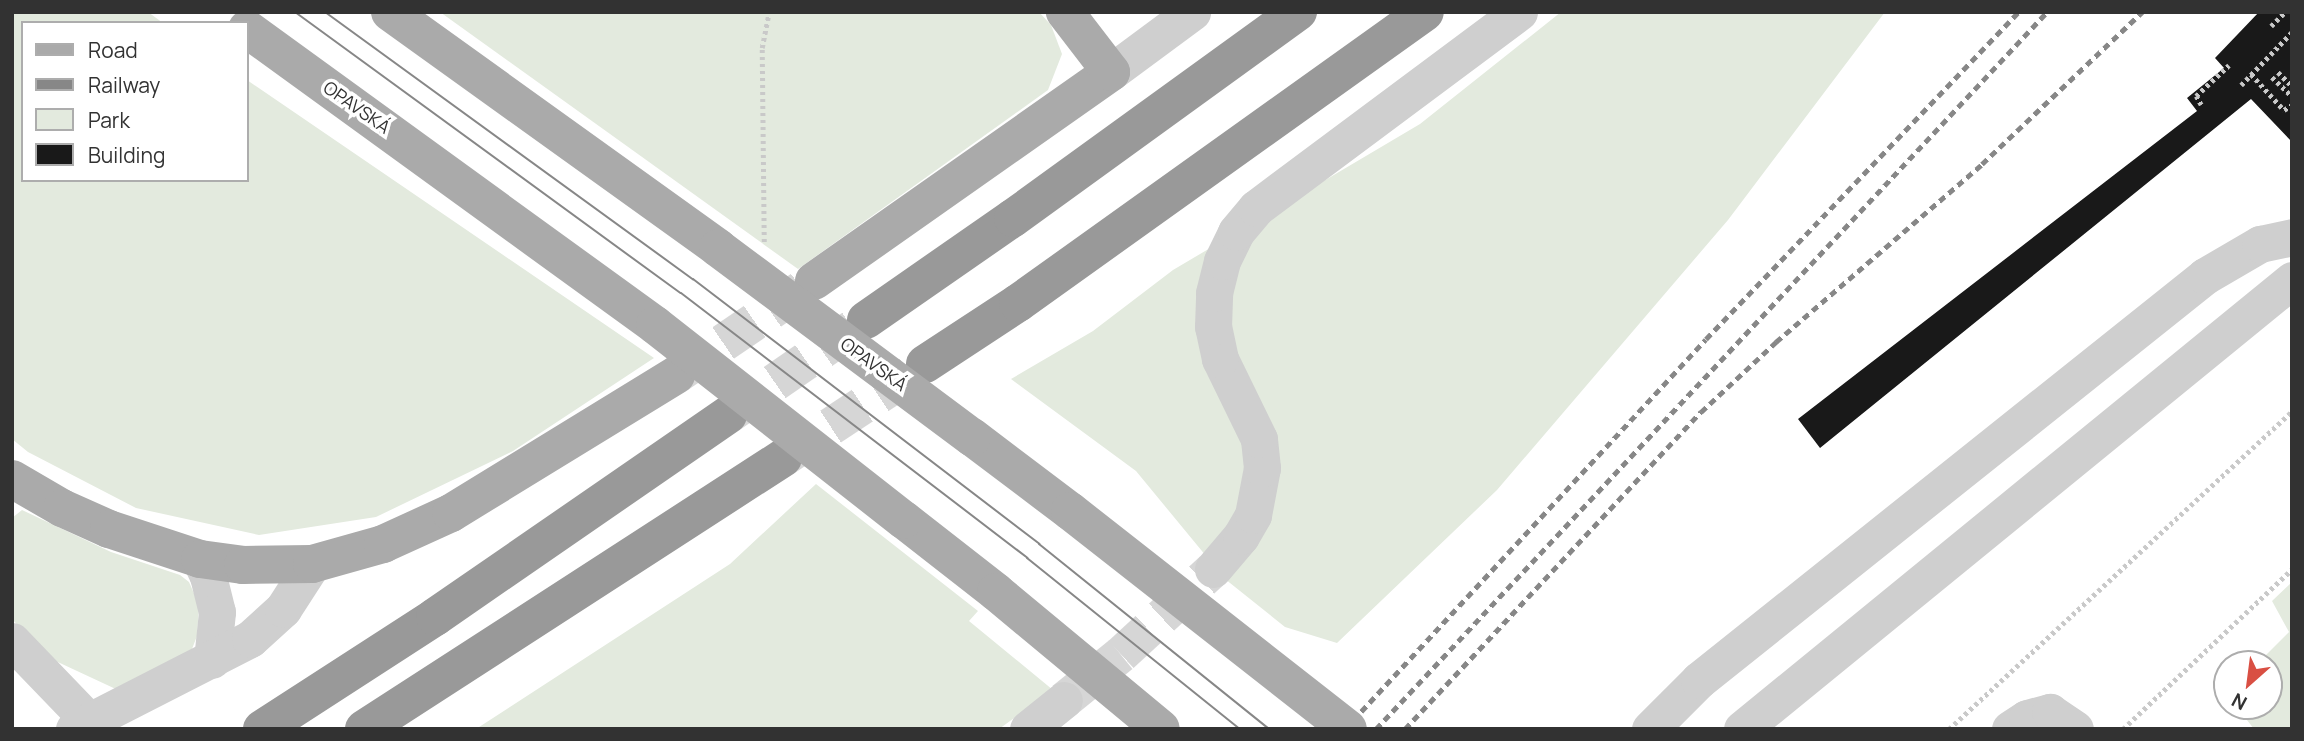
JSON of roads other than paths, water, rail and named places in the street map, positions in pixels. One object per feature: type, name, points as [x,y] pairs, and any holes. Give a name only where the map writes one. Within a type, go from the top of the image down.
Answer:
[{"type":"highway","points":[[866,320],[1013,218],[1298,12]]},
{"type":"highway","points":[[925,364],[1018,303],[1425,12]]},
{"type":"highway","points":[[262,729],[435,617],[728,415]]},
{"type":"highway","points":[[364,729],[783,458]]},
{"type":"main road","name":"OPAVSKÁ","points":[[390,12],[718,248],[972,437],[1348,729]]},
{"type":"main road","points":[[814,281],[1111,72],[1065,12]]},
{"type":"main road","name":"OPAVSKÁ","points":[[248,30],[655,325],[996,592],[1161,729]]},
{"type":"main road","points":[[12,479],[62,508],[108,528],[200,559],[243,565],[312,564],[383,544],[451,513],[676,375]]},
{"type":"street","points":[[1111,72],[1192,12]]},
{"type":"street","points":[[1213,569],[1241,536],[1253,515],[1262,468],[1259,439],[1220,359],[1213,327],[1214,293],[1222,261],[1236,232],[1256,208],[1519,12]]},
{"type":"street","points":[[1650,729],[1699,680],[2205,276],[2260,244],[2292,237]]},
{"type":"street","points":[[1742,729],[2292,280]]},
{"type":"street","points":[[200,559],[208,576],[217,612],[212,660]]},
{"type":"street","points":[[12,641],[81,725],[250,639],[268,625],[299,587],[312,564]]},
{"type":"street","points":[[1028,729],[1065,700]]},
{"type":"street","points":[[2010,729],[2028,718],[2050,712],[2075,729]]},
{"type":"tunnel","points":[[676,375],[813,282]]},
{"type":"tunnel","points":[[728,415],[864,321]]},
{"type":"tunnel","points":[[783,458],[924,365]]},
{"type":"tunnel","points":[[1064,700],[1121,654],[1213,569]]},
{"type":"tram line","points":[[295,12],[681,293],[1027,558],[1240,729]]},
{"type":"tram line","points":[[325,12],[693,279],[1039,544],[1269,729]]},
{"type":"railway","points":[[1345,729],[1706,339],[2018,12]]},
{"type":"railway","points":[[1376,729],[2047,12]]},
{"type":"railway","points":[[1405,729],[1701,412],[1776,342],[1982,164],[2142,12]]}]
